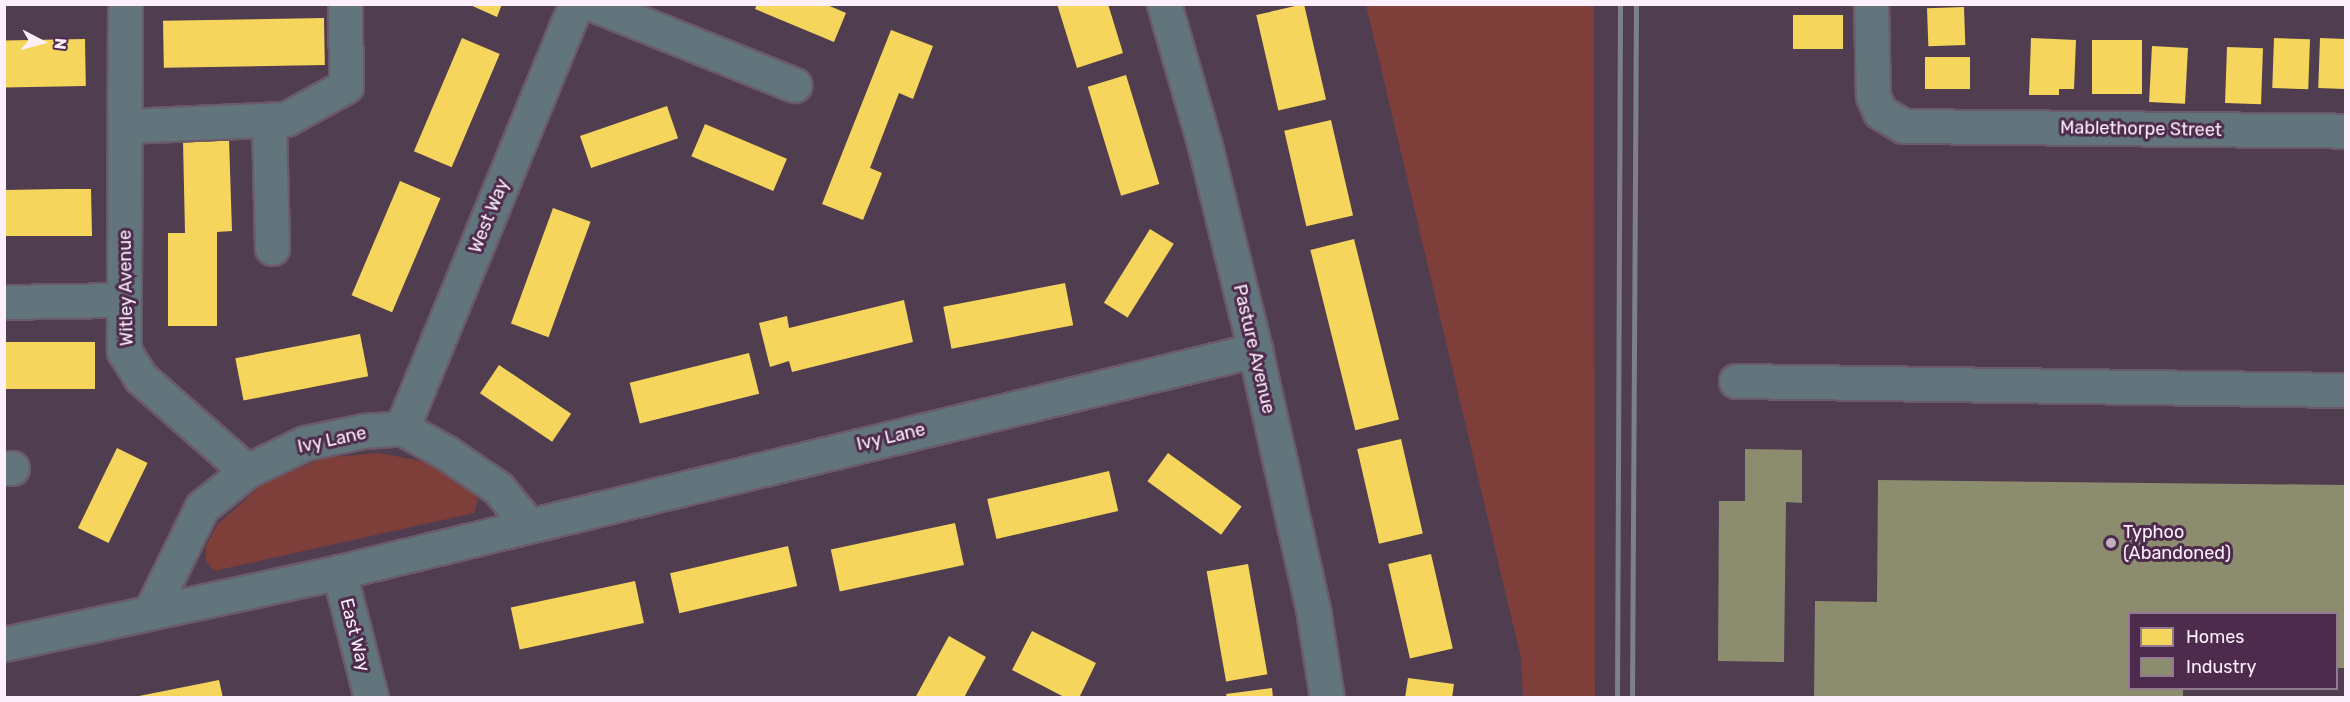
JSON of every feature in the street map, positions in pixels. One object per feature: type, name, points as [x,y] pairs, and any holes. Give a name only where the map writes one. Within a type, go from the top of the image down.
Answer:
[{"type":"street","name":"Witley Avenue","points":[[125,4],[124,351],[141,378],[247,471]]},
{"type":"street","points":[[126,126],[269,123],[286,119],[346,86],[345,4]]},
{"type":"street","name":"West Way","points":[[402,428],[576,4]]},
{"type":"street","points":[[593,4],[794,85]]},
{"type":"street","name":"Pasture Avenue","points":[[1164,4],[1205,146],[1255,350],[1314,615],[1327,698]]},
{"type":"street","name":"Mablethorpe Street","points":[[1871,4],[1873,96],[1880,112],[1903,126],[2346,131]]},
{"type":"street","points":[[269,123],[272,248]]},
{"type":"street","points":[[4,302],[123,300]]},
{"type":"street","name":"Ivy Lane","points":[[4,644],[339,572],[527,523],[1255,350]]},
{"type":"street","points":[[1736,381],[2346,390]]},
{"type":"street","points":[[402,428],[446,452],[498,488],[527,523]]},
{"type":"street","name":"Ivy Lane","points":[[152,611],[202,507],[247,471],[305,443],[363,431],[402,428]]},
{"type":"street","name":"East Way","points":[[339,572],[371,698]]},
{"type":"shaded area","points":[[1366,5],[1594,5],[1595,697],[1523,697],[1521,658]]},
{"type":"shaded area","points":[[379,453],[421,461],[468,480],[478,501],[474,513],[214,571],[206,561],[206,546],[217,525],[264,483],[323,458]]},
{"type":"building: Homes","points":[[468,4],[502,4],[497,17]]},
{"type":"building: Homes","points":[[757,4],[825,4],[846,13],[834,42],[755,9]]},
{"type":"building: Homes","points":[[1057,4],[1108,4],[1123,53],[1077,68]]},
{"type":"building: Homes","points":[[1304,4],[1326,99],[1278,111],[1256,15]]},
{"type":"building: Homes","points":[[1964,7],[1965,45],[1928,46],[1927,8]]},
{"type":"building: Homes","points":[[1793,15],[1843,15],[1843,49],[1793,49]]},
{"type":"building: Homes","points":[[324,18],[325,65],[164,68],[163,21]]},
{"type":"building: Homes","points":[[891,30],[933,46],[913,99],[899,93],[870,168],[882,173],[863,220],[822,204]]},
{"type":"building: Homes","points":[[462,38],[500,54],[452,167],[414,151]]},
{"type":"building: Homes","points":[[2031,38],[2076,40],[2074,89],[2059,89],[2059,95],[2029,95]]},
{"type":"building: Homes","points":[[2274,38],[2310,39],[2308,89],[2272,88]]},
{"type":"building: Homes","points":[[2320,38],[2346,39],[2344,89],[2318,88]]},
{"type":"building: Homes","points":[[85,39],[86,86],[5,87],[4,40]]},
{"type":"building: Homes","points":[[2092,40],[2142,40],[2142,94],[2092,94]]},
{"type":"building: Homes","points":[[2152,46],[2188,48],[2185,104],[2149,102]]},
{"type":"building: Homes","points":[[2227,47],[2263,48],[2261,104],[2225,103]]},
{"type":"building: Homes","points":[[1925,57],[1970,57],[1970,89],[1925,89]]},
{"type":"building: Homes","points":[[1126,75],[1159,184],[1121,196],[1088,87]]},
{"type":"building: Homes","points":[[667,106],[678,138],[591,168],[580,136]]},
{"type":"building: Homes","points":[[1331,120],[1353,215],[1306,226],[1284,131]]},
{"type":"building: Homes","points":[[705,124],[787,159],[773,191],[691,156]]},
{"type":"building: Homes","points":[[229,139],[232,231],[217,232],[217,326],[168,326],[168,233],[185,233],[183,141]]},
{"type":"building: Homes","points":[[400,181],[441,198],[392,312],[352,295]]},
{"type":"building: Homes","points":[[91,189],[92,236],[4,236],[4,190]]},
{"type":"building: Homes","points":[[553,208],[591,222],[549,337],[511,324]]},
{"type":"building: Homes","points":[[1150,229],[1174,244],[1128,318],[1104,303]]},
{"type":"building: Homes","points":[[1354,239],[1399,419],[1355,430],[1310,250]]},
{"type":"building: Homes","points":[[1065,283],[1073,325],[951,349],[943,307]]},
{"type":"building: Homes","points":[[904,300],[913,342],[792,372],[789,361],[770,367],[759,323],[787,316],[789,328]]},
{"type":"building: Homes","points":[[360,334],[368,376],[244,400],[235,358]]},
{"type":"building: Homes","points":[[4,342],[95,342],[95,389],[4,389]]},
{"type":"building: Homes","points":[[749,353],[759,394],[640,424],[630,383]]},
{"type":"building: Homes","points":[[499,365],[571,414],[552,442],[480,393]]},
{"type":"building: Homes","points":[[1401,439],[1423,534],[1379,544],[1357,449]]},
{"type":"building: Homes","points":[[117,448],[148,463],[109,543],[78,528]]},
{"type":"building: Homes","points":[[1168,453],[1242,506],[1221,535],[1147,481]]},
{"type":"building: Homes","points":[[1109,471],[1118,511],[996,539],[987,499]]},
{"type":"building: Homes","points":[[955,523],[964,565],[840,591],[831,549]]},
{"type":"building: Homes","points":[[788,546],[797,586],[679,613],[670,573]]},
{"type":"building: Homes","points":[[1431,554],[1453,649],[1410,658],[1388,564]]},
{"type":"building: Homes","points":[[1248,564],[1267,674],[1226,682],[1207,571]]},
{"type":"building: Homes","points":[[635,581],[644,623],[520,649],[511,607]]},
{"type":"building: Homes","points":[[1032,631],[1096,663],[1079,698],[1066,698],[1012,670]]},
{"type":"building: Homes","points":[[949,636],[986,657],[964,698],[915,698]]},
{"type":"building: Homes","points":[[1408,678],[1454,684],[1452,698],[1405,698]]},
{"type":"building: Homes","points":[[219,680],[223,698],[139,698],[139,696]]},
{"type":"building: Homes","points":[[1272,688],[1273,698],[1227,698],[1226,694]]},
{"type":"building: Industry","points":[[1745,449],[1802,450],[1802,503],[1786,502],[1784,662],[1718,661],[1719,501],[1745,501]]},
{"type":"building: Industry","name":"Typhoo (Abandoned)","points":[[1878,480],[2346,485],[2346,668],[2338,668],[2338,612],[2128,612],[2128,690],[2183,690],[2183,698],[1814,698],[1815,601],[1877,602]]},
{"type":"railway","points":[[1617,698],[1620,4]]},
{"type":"railway","points":[[1632,698],[1636,4]]},
{"type":"place","name":"Typhoo (Abandoned)","points":[[2111,543]]}]
